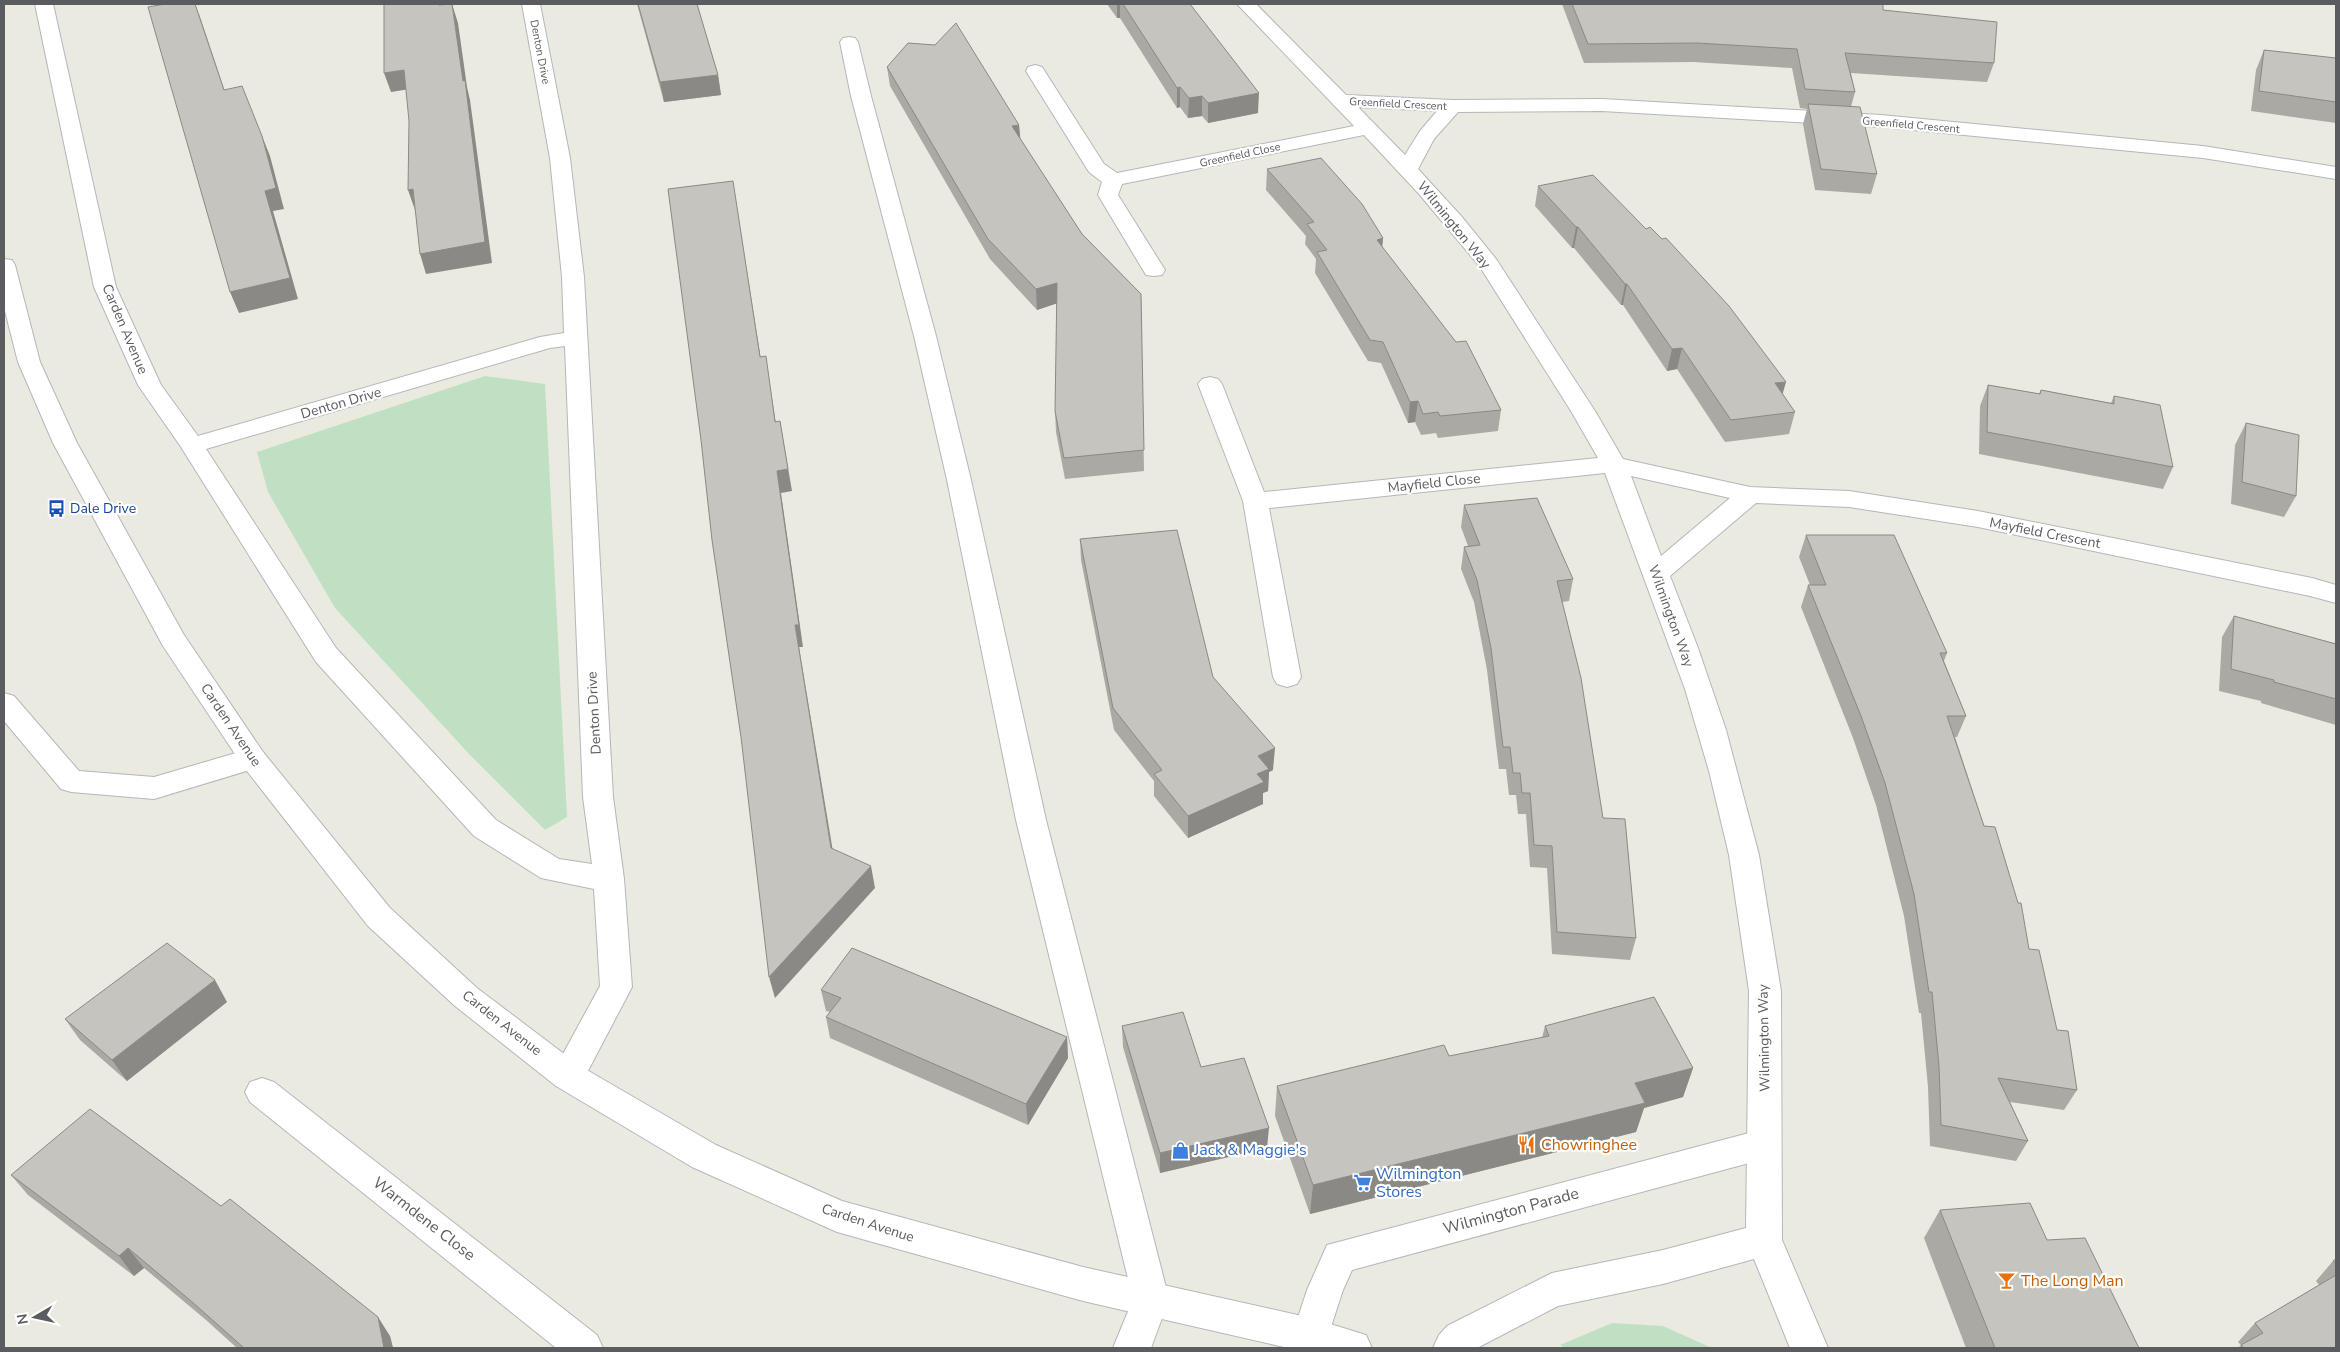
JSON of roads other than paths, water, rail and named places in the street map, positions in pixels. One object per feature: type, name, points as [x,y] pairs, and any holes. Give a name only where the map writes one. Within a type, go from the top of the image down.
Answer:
[{"type":"street","name":"Carden Avenue","points":[[44,4],[105,287],[150,386],[192,445],[326,654],[485,828],[552,870],[609,879]]},
{"type":"street","name":"Denton Drive","points":[[531,4],[560,158],[573,277],[598,797],[609,879],[616,987],[568,1076]]},
{"type":"street","name":"Wilmington Way","points":[[1246,4],[1408,169],[1482,256],[1570,391],[1614,464],[1656,574],[1714,737],[1744,855],[1759,962],[1765,991],[1764,1240],[1809,1348]]},
{"type":"street","points":[[849,42],[861,96],[925,336],[959,480],[1031,820],[1151,1299],[1132,1348]]},
{"type":"street","points":[[1035,72],[1096,168],[1113,180],[1108,195],[1154,270]]},
{"type":"street","name":"Greenfield Crescent","points":[[1343,101],[1453,106],[1602,105],[1881,121],[2203,152],[2336,173]]},
{"type":"street","name":"Greenfield Crescent","points":[[1408,169],[1417,148],[1432,126],[1453,106]]},
{"type":"street","name":"Greenfield Close","points":[[1113,180],[1367,129]]},
{"type":"street","name":"Carden Avenue","points":[[4,265],[29,362],[65,443],[173,639],[253,759],[379,917],[466,997],[568,1076],[704,1156],[837,1216],[1074,1281],[1311,1336],[1353,1348]]},
{"type":"street","name":"Denton Drive","points":[[192,445],[548,342],[576,338]]},
{"type":"street","points":[[1210,384],[1255,501],[1287,677]]},
{"type":"street","name":"Mayfield Crescent","points":[[1614,464],[1750,495],[1849,499],[1978,519],[2302,585],[2336,594]]},
{"type":"street","name":"Mayfield Close","points":[[1255,501],[1614,464]]},
{"type":"street","points":[[1656,574],[1750,495]]},
{"type":"street","points":[[4,703],[71,781],[154,788],[253,759]]},
{"type":"street","name":"Warmdene Close","points":[[262,1092],[584,1348]]},
{"type":"street","name":"Wilmington Parade","points":[[1311,1336],[1325,1290],[1340,1257],[1764,1144]]},
{"type":"street","points":[[1452,1348],[1460,1338],[1552,1290],[1663,1267],[1764,1240]]},
{"type":"place","name":"Dale Drive","points":[[56,508]]},
{"type":"place","name":"Chowringhee","points":[[1527,1145]]},
{"type":"place","name":"Jack & Maggie's","points":[[1180,1150]]},
{"type":"place","name":"Wilmington Stores","points":[[1362,1183]]},
{"type":"place","name":"The Long Man","points":[[2007,1281]]}]
